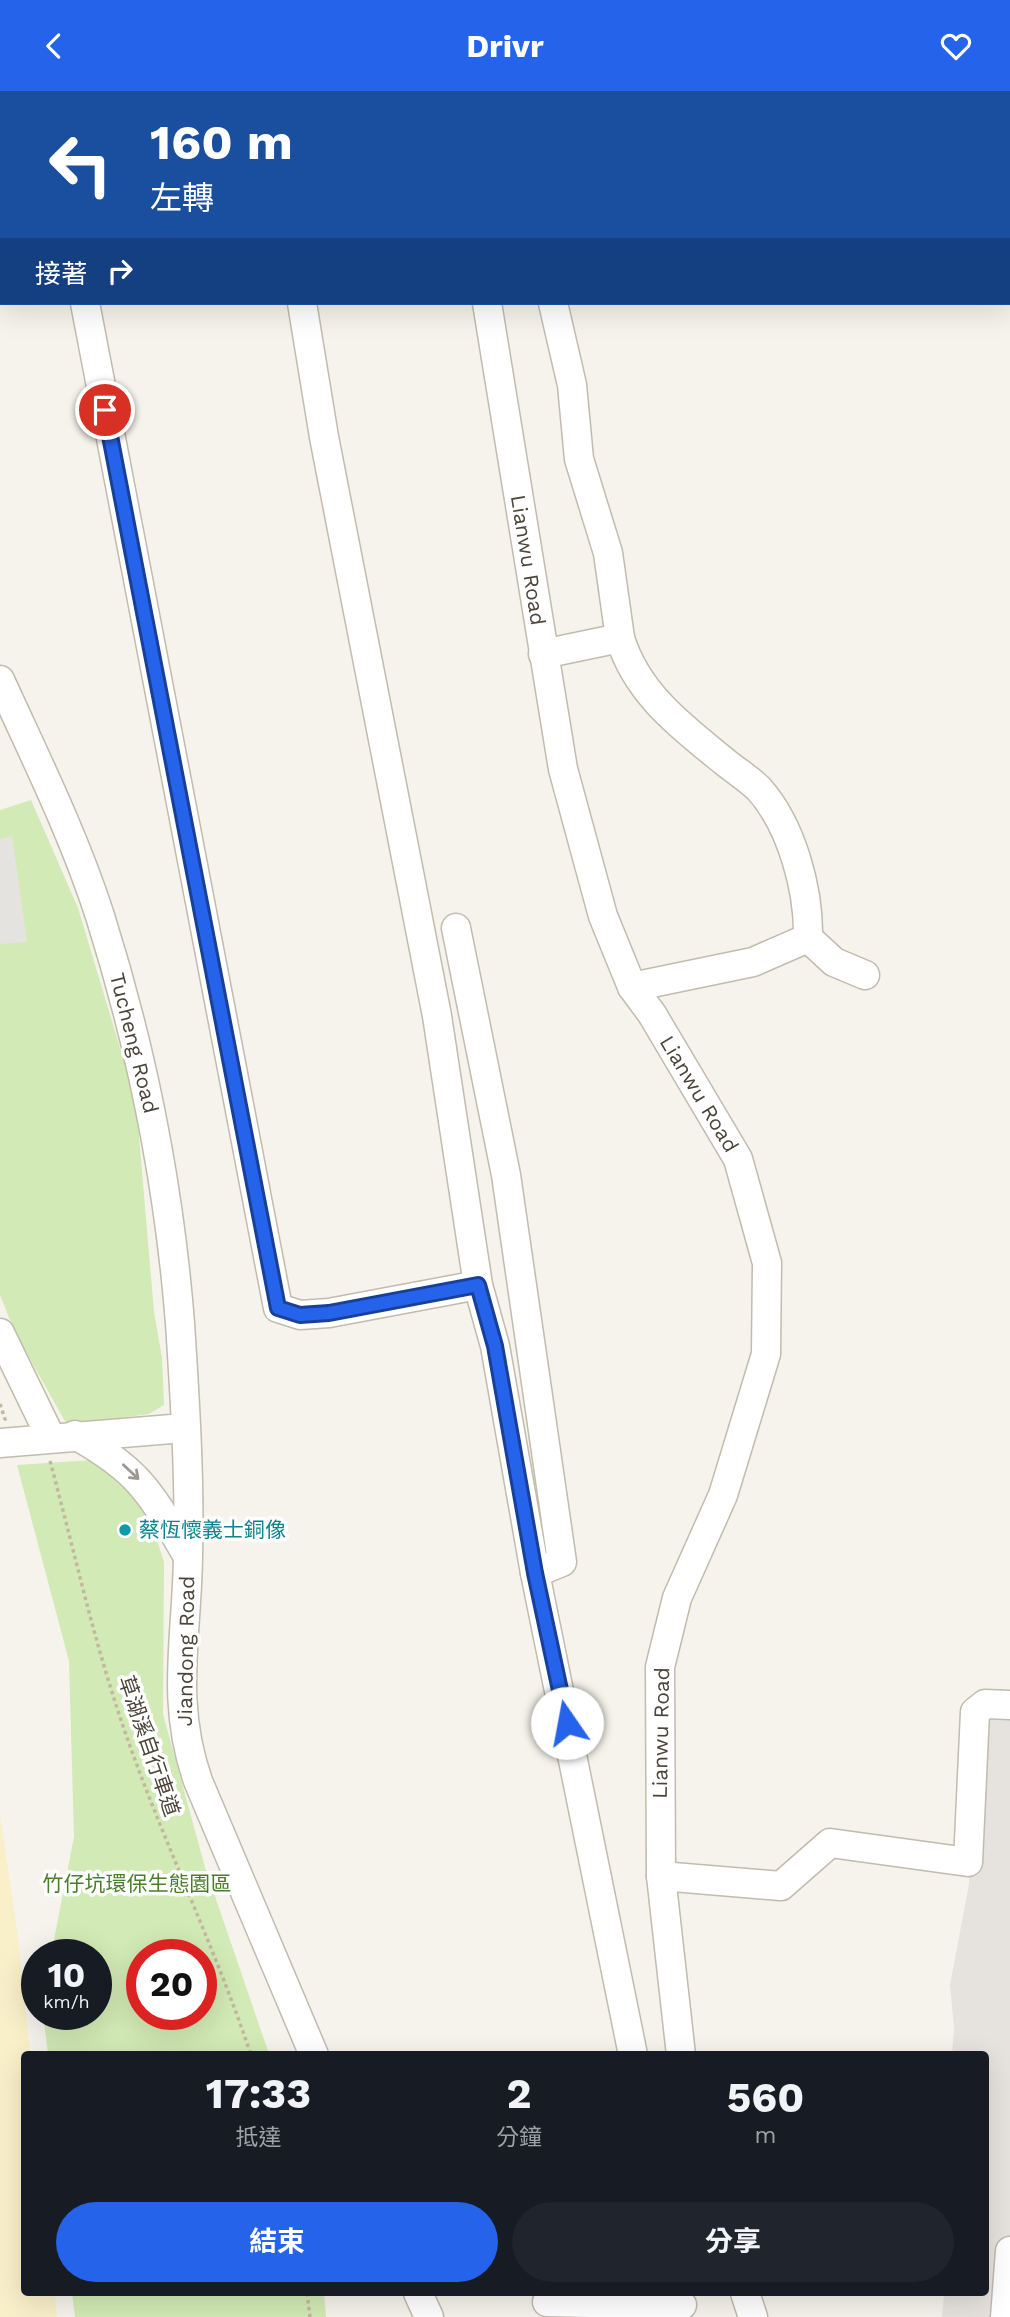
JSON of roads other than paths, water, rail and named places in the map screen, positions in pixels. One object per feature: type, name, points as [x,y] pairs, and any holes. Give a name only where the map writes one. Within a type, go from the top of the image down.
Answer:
[{"type":"street","points":[[85,305],[278,1308],[300,1315],[329,1313],[478,1285]]},
{"type":"street","points":[[302,305],[324,437],[437,1016],[478,1285],[495,1346],[535,1573],[632,2051]]},
{"type":"street","name":"Lianwu Road","points":[[487,305],[563,769],[603,916],[632,987],[652,1014],[738,1159],[767,1263],[766,1354],[723,1495],[677,1598],[660,1667],[661,1876],[681,2051]]},
{"type":"street","points":[[553,305],[572,385],[579,459],[608,553],[620,638],[625,655],[663,711],[759,789],[773,811],[802,876],[807,895],[808,938],[834,962],[865,975]]},
{"type":"street","points":[[543,654],[620,638]]},
{"type":"street","name":"Tucheng Road","points":[[0,680],[56,805],[99,914],[141,1059],[152,1107],[169,1219],[180,1322],[184,1428]]},
{"type":"street","points":[[456,928],[506,1175],[562,1562],[535,1573]]},
{"type":"street","points":[[632,987],[753,962],[808,938]]},
{"type":"street","points":[[0,1333],[53,1437]]},
{"type":"street","points":[[3,1431],[53,1437],[184,1428]]},
{"type":"street","name":"Jiandong Road","points":[[184,1428],[188,1557],[181,1667],[184,1739],[198,1781],[312,2051]]},
{"type":"street","name":"Jiandong Road","points":[[53,1437],[113,1456],[137,1477],[160,1509],[188,1557]]},
{"type":"street","points":[[661,1876],[781,1886],[830,1843],[968,1862],[975,1712],[985,1704],[1010,1705]]},
{"type":"street","points":[[1005,2317],[1010,2251]]},
{"type":"street","points":[[419,2296],[429,2317]]},
{"type":"street","points":[[746,2296],[752,2317]]},
{"type":"street","points":[[547,2302],[682,2305]]},
{"type":"place","name":"蔡恆懷義士銅像","points":[[125,1530]]},
{"type":"park label","name":"竹仔坑環保生態園區","points":[[137,1884]]}]
